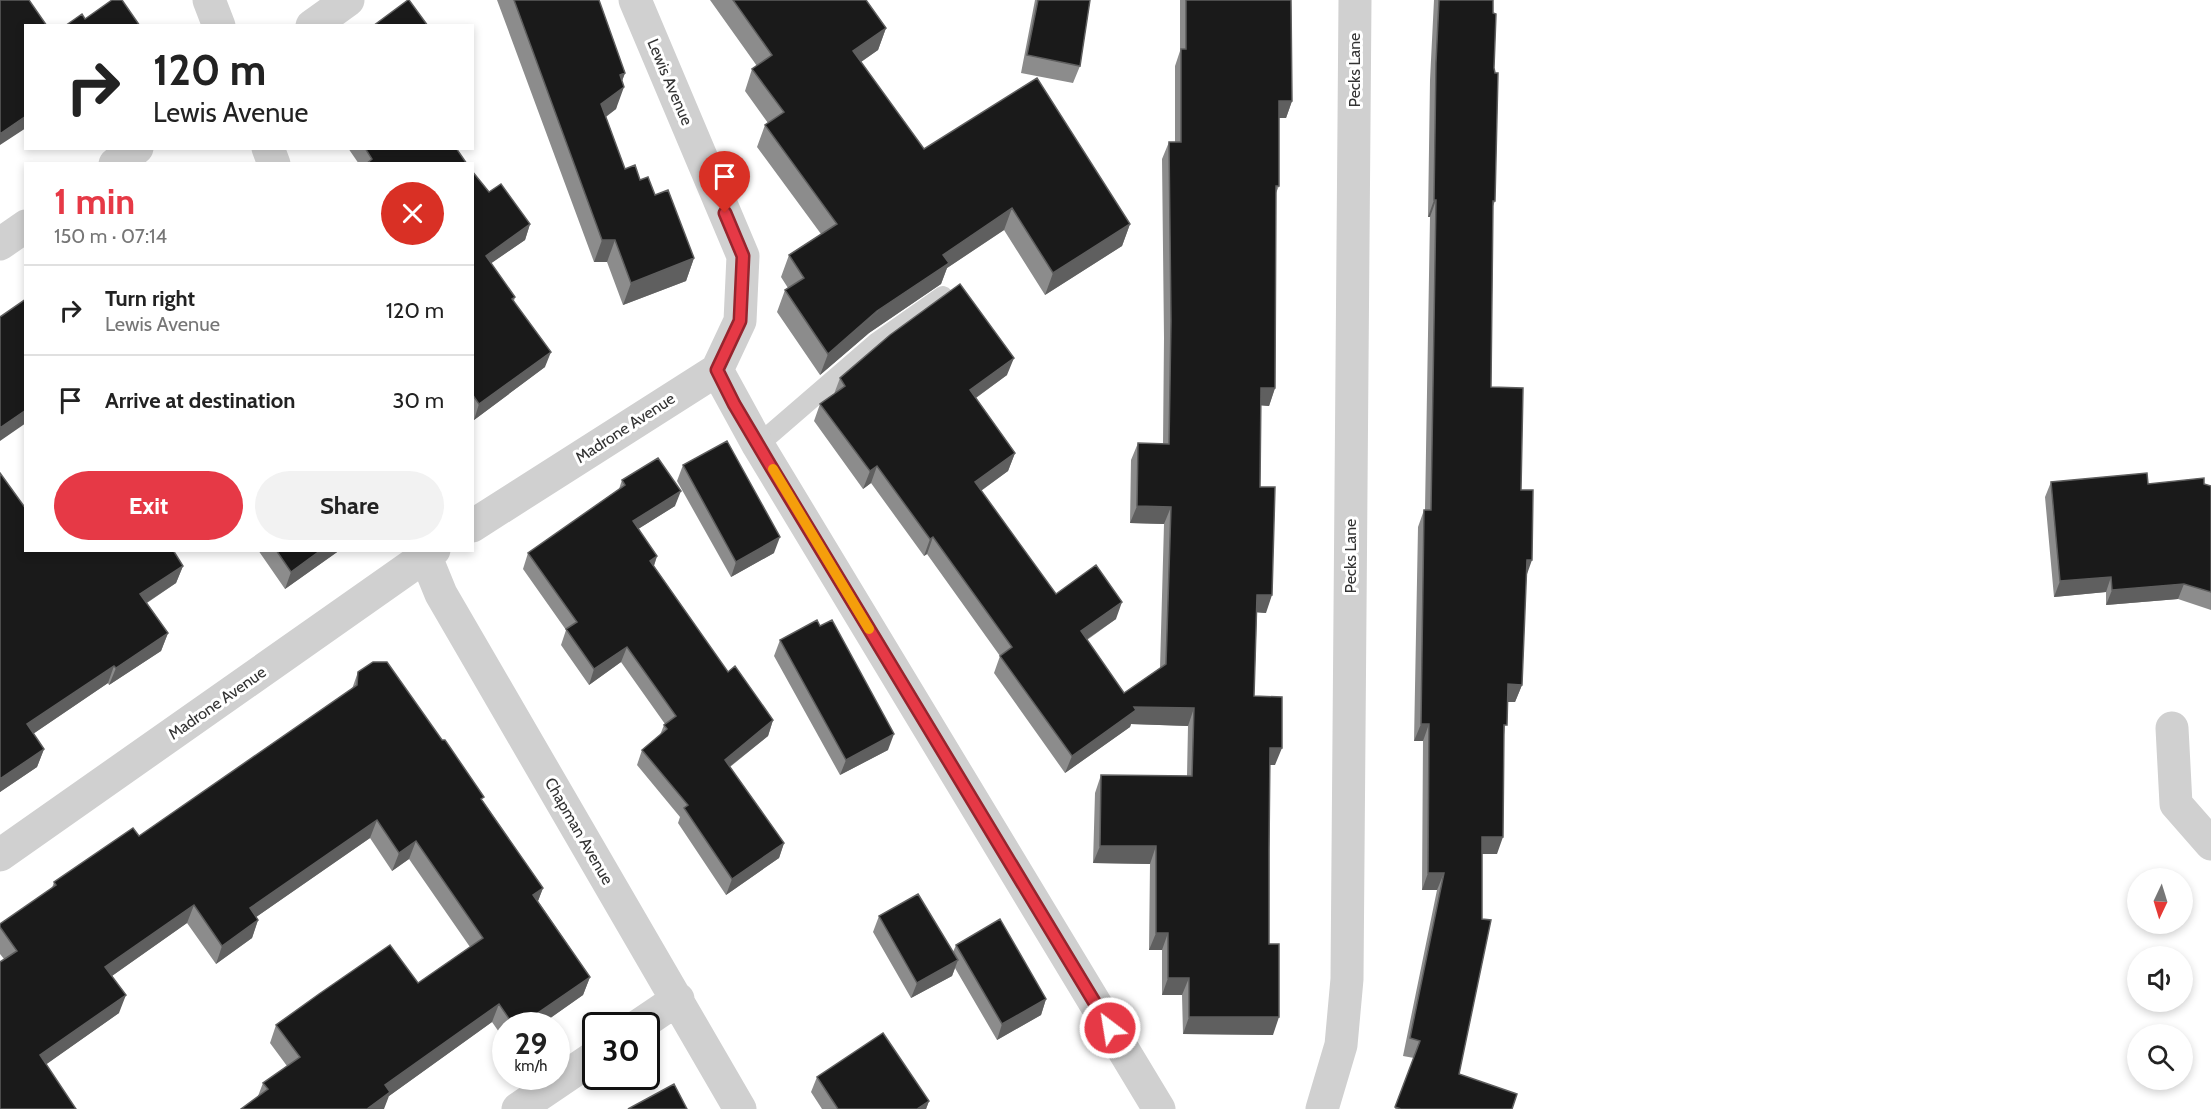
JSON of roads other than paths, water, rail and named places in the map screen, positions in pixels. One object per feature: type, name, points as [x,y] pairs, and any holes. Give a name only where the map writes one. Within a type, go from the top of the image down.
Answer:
[{"type":"street","points":[[209,0],[218,24]]},
{"type":"street","points":[[315,24],[348,0]]},
{"type":"street","name":"Lewis Avenue","points":[[635,0],[743,256],[740,321],[717,370]]},
{"type":"street","name":"Pecks Lane","points":[[1322,1109],[1341,1045],[1347,979],[1355,0]]},
{"type":"street","points":[[118,162],[133,150]]},
{"type":"street","points":[[0,244],[24,227]]},
{"type":"street","points":[[717,370],[758,445],[1159,1109]]},
{"type":"street","name":"Madrone Avenue","points":[[474,525],[717,370]]},
{"type":"street","name":"Madrone Avenue","points":[[0,855],[427,552]]},
{"type":"street","name":"Chapman Avenue","points":[[427,552],[441,594],[740,1109]]},
{"type":"street","points":[[2172,728],[2176,804],[2211,844]]},
{"type":"street","points":[[659,1012],[678,999]]},
{"type":"street","points":[[518,1109],[582,1066]]},
{"type":"lane","points":[[758,445],[876,343],[943,296]]}]
